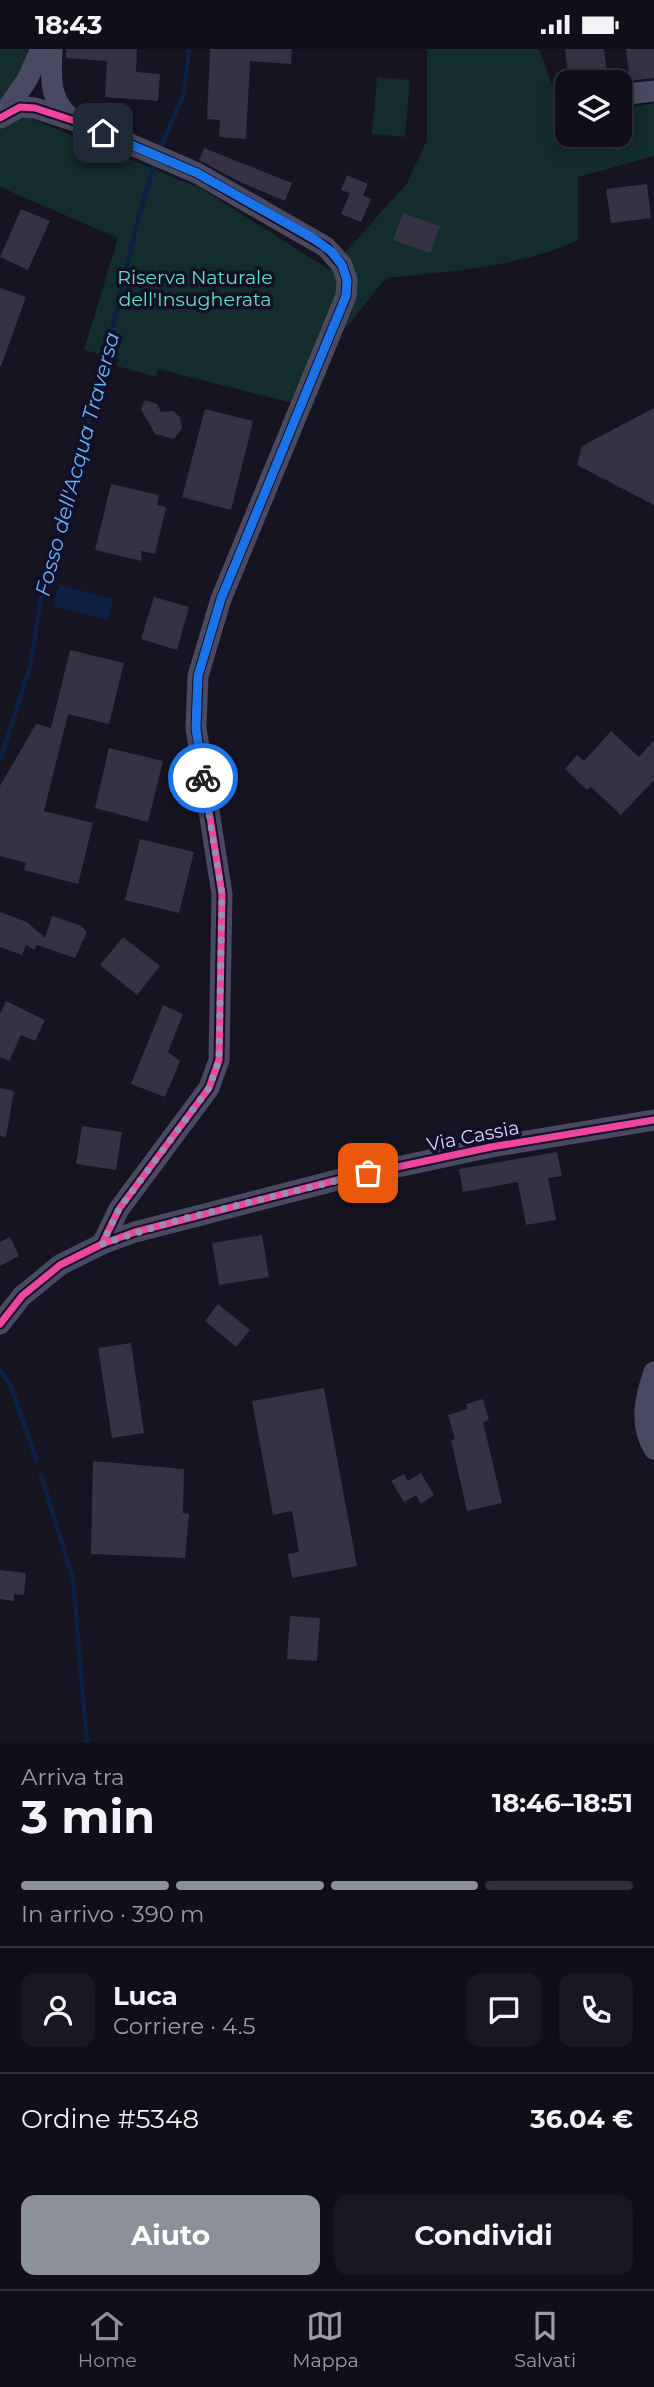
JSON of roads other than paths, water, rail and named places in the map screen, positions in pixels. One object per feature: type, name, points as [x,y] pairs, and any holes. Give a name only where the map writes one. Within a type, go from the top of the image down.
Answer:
[{"type":"street","points":[[0,118],[27,80],[41,49]]},
{"type":"street","points":[[52,49],[51,86],[54,99],[62,111],[74,120]]},
{"type":"street","points":[[632,89],[654,91]]},
{"type":"street","points":[[0,118],[24,107],[74,120],[197,173],[326,247],[342,265],[347,280],[346,296],[221,599],[198,676],[196,728],[222,894],[219,1060],[209,1088],[119,1209],[102,1244]]},
{"type":"street","name":"Via Cassia","points":[[0,1324],[22,1296],[72,1257],[102,1244],[178,1220],[341,1179],[491,1147],[654,1120]]},
{"type":"street","points":[[654,1372],[644,1411],[646,1429],[654,1449]]},
{"type":"water","points":[[59,585],[113,599],[108,620],[54,606]]},
{"type":"waterway","name":"Fosso dell'Acqua Traversa","points":[[159,151],[184,94],[189,49]]},
{"type":"waterway","name":"Fosso dell'Acqua Traversa","points":[[0,760],[30,667],[43,587],[106,357],[136,227],[155,162]]},
{"type":"waterway","name":"Fosso dell'Acqua Traversa","points":[[0,1371],[10,1384],[37,1461]]},
{"type":"waterway","name":"Fosso dell'Acqua Traversa","points":[[41,1475],[73,1579],[87,1743]]},
{"type":"park label","name":"Riserva Naturale dell'Insugherata","points":[[195,288]]}]
